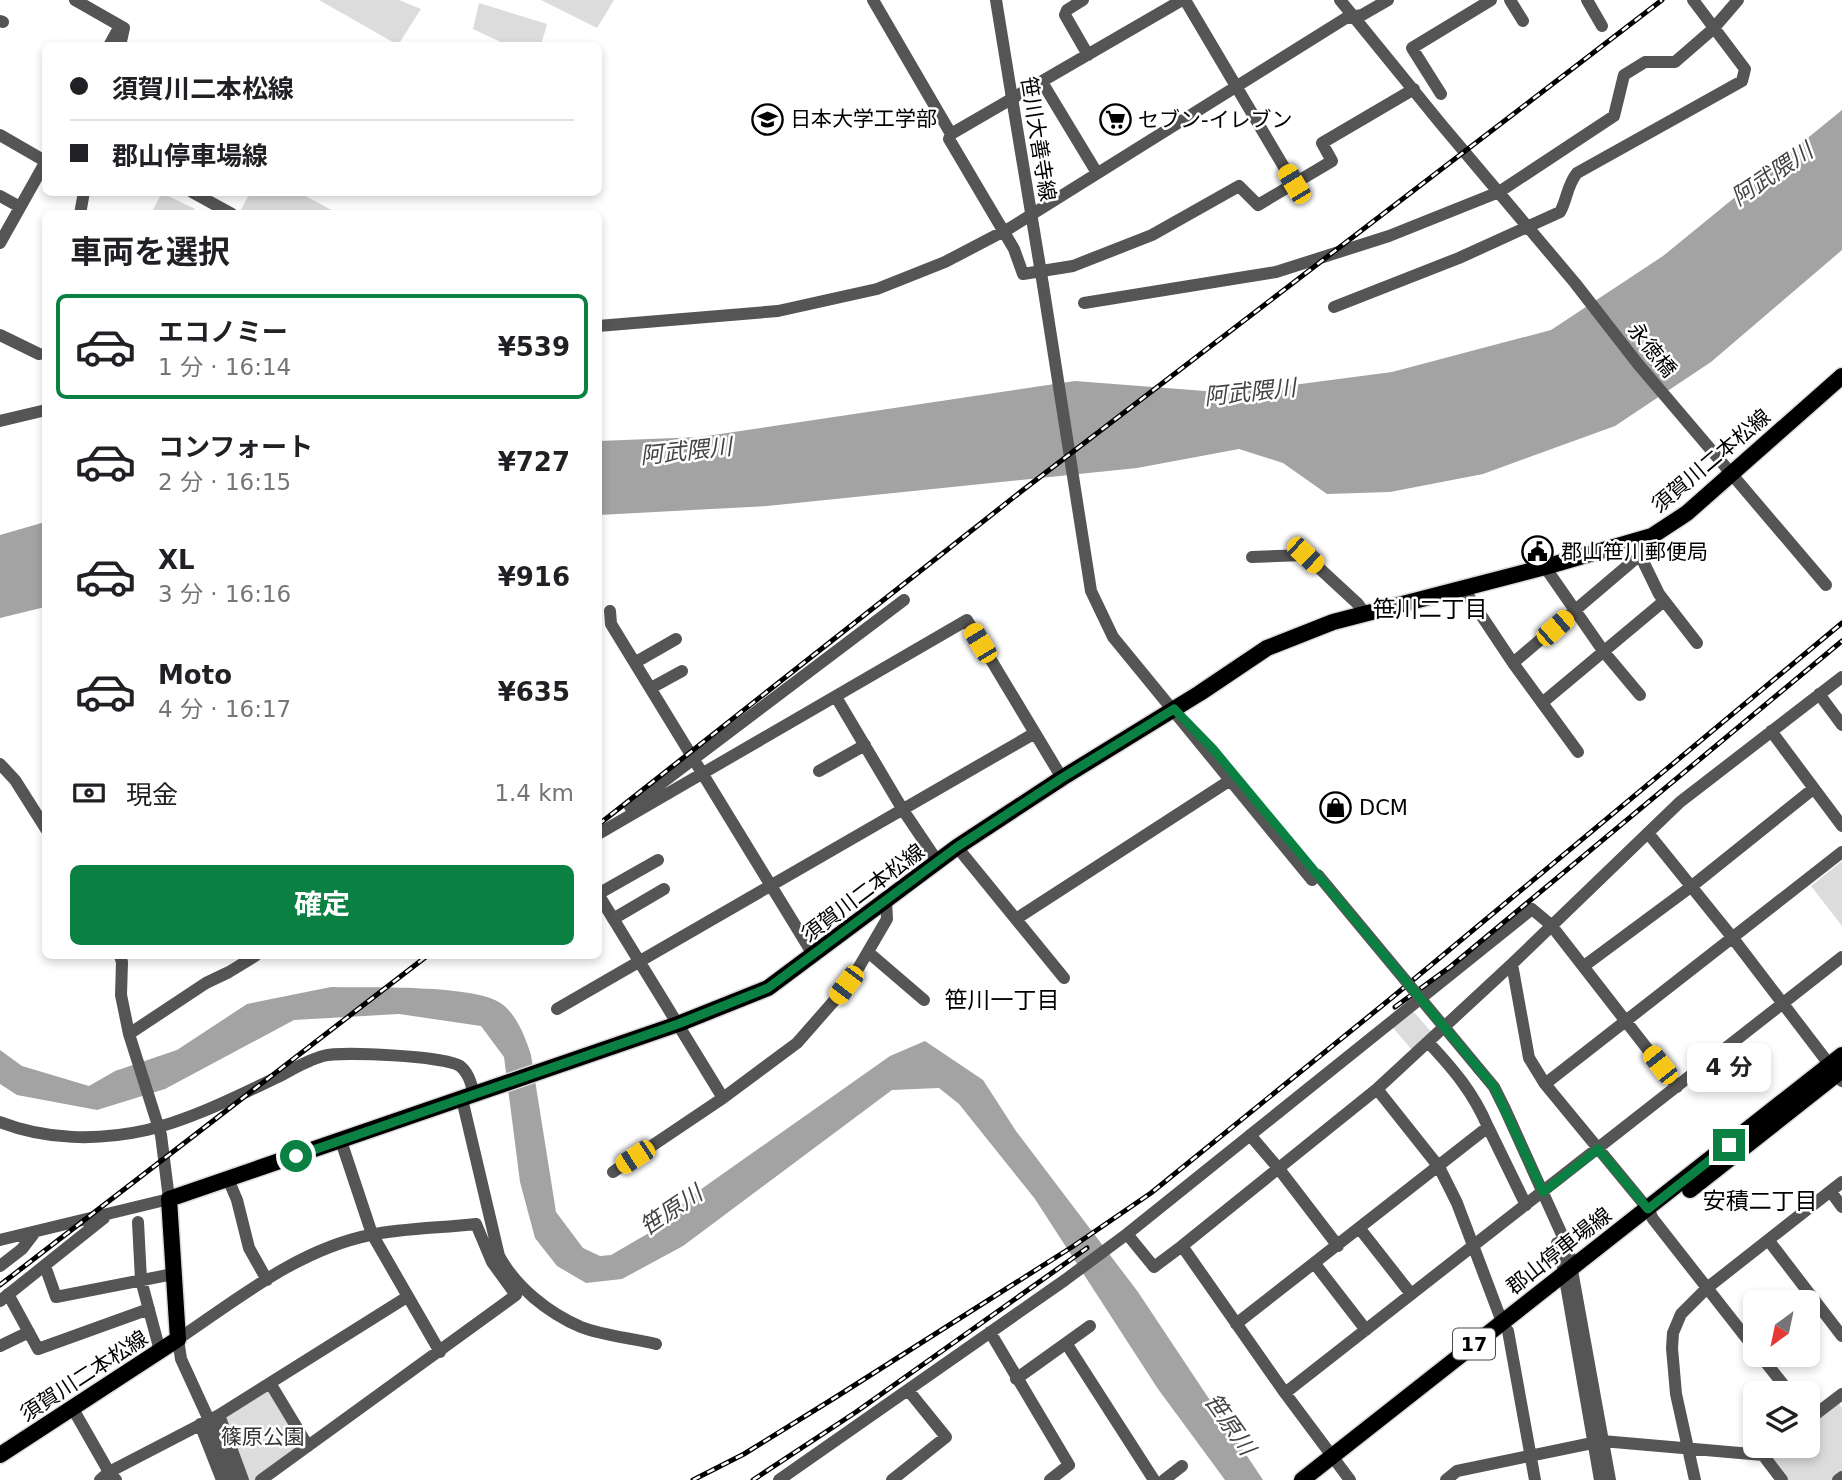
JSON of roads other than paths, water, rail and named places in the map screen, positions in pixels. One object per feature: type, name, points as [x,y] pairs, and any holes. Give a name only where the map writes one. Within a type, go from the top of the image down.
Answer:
[{"type":"main road","name":"須賀川二本松線","points":[[0,1455],[178,1339],[169,1199],[678,1024],[768,988],[957,847],[1267,648],[1320,627],[1652,536],[1687,513],[1842,376]]},
{"type":"main road","name":"郡山停車場線","points":[[1302,1480],[1334,1460],[1569,1275],[1839,1069]]},
{"type":"main road","name":"郡山停車場線","points":[[1317,1480],[1334,1460]]},
{"type":"street","points":[[75,0],[124,28],[121,42]]},
{"type":"street","points":[[873,0],[951,134]]},
{"type":"street","name":"笹川大善寺線","points":[[996,0],[1091,591],[1096,607],[1113,637],[1174,709]]},
{"type":"street","points":[[1083,0],[1067,10],[1065,15],[1088,55]]},
{"type":"street","points":[[1294,184],[1184,0],[951,134],[949,139],[1014,249],[1023,274],[1064,268],[1152,235],[1239,186],[1258,205],[1294,184],[1332,161],[1322,143],[1413,89]]},
{"type":"street","name":"永徳橋","points":[[1340,0],[1575,283],[1638,364],[1826,585]]},
{"type":"street","points":[[602,326],[774,312],[877,289],[945,262],[1003,232],[1353,15],[1362,15],[1388,0]]},
{"type":"street","points":[[1441,93],[1412,48],[1491,0]]},
{"type":"street","points":[[1510,0],[1522,21]]},
{"type":"street","points":[[1587,0],[1602,26]]},
{"type":"street","points":[[1334,307],[1529,228],[1560,212],[1577,173],[1742,81],[1745,69],[1693,0]]},
{"type":"street","points":[[1084,303],[1276,272],[1389,236],[1499,192],[1614,116],[1624,75],[1645,62],[1675,62],[1713,29],[1738,0]]},
{"type":"street","points":[[111,42],[120,26]]},
{"type":"street","points":[[1042,82],[1097,173]]},
{"type":"street","points":[[0,135],[42,159]]},
{"type":"street","points":[[0,243],[42,168]]},
{"type":"street","points":[[0,196],[20,207]]},
{"type":"street","points":[[200,196],[225,210]]},
{"type":"street","points":[[0,335],[39,355]]},
{"type":"street","points":[[0,421],[42,411]]},
{"type":"street","points":[[1513,663],[1651,545],[1652,536]]},
{"type":"street","points":[[1252,557],[1305,555],[1359,604],[1365,614]]},
{"type":"street","points":[[1640,555],[1664,601],[1697,643]]},
{"type":"street","points":[[1545,567],[1604,652],[1640,695]]},
{"type":"street","points":[[1463,588],[1513,663],[1578,752]]},
{"type":"street","points":[[623,819],[631,807],[904,600]]},
{"type":"street","points":[[1542,703],[1664,601]]},
{"type":"street","points":[[610,611],[611,624],[814,956]]},
{"type":"street","points":[[602,832],[967,620],[1062,778]]},
{"type":"street","points":[[636,663],[676,639]]},
{"type":"street","points":[[652,688],[682,671]]},
{"type":"street","points":[[1124,1235],[1154,1268],[1377,1089],[1680,802],[1842,677]]},
{"type":"street","points":[[1819,694],[1842,725]]},
{"type":"street","points":[[836,697],[903,810],[938,862]]},
{"type":"street","points":[[1174,709],[1229,780],[1476,1070],[1494,1087],[1505,1109],[1535,1198],[1569,1275],[1598,1441],[1600,1480]]},
{"type":"street","points":[[1174,709],[1213,749],[1315,878]]},
{"type":"street","points":[[1771,731],[1842,826]]},
{"type":"street","points":[[557,1009],[1035,733]]},
{"type":"street","points":[[819,771],[865,746]]},
{"type":"street","points":[[0,764],[15,780],[42,823]]},
{"type":"street","points":[[1016,919],[1229,780]]},
{"type":"street","points":[[1584,966],[1692,886],[1813,789]]},
{"type":"street","points":[[1648,833],[1839,1069]]},
{"type":"street","points":[[957,847],[1064,978]]},
{"type":"street","points":[[1545,1084],[1842,852]]},
{"type":"street","points":[[602,895],[658,860]]},
{"type":"street","points":[[613,919],[664,889]]},
{"type":"street","points":[[613,1172],[723,1098],[797,1043],[832,1002],[867,952],[887,919],[886,901]]},
{"type":"street","points":[[602,902],[723,1098]]},
{"type":"street","points":[[779,1480],[1065,1280],[1532,909],[1551,925],[1677,1087]]},
{"type":"street","points":[[867,952],[924,1000]]},
{"type":"street","points":[[1285,1394],[1842,957]]},
{"type":"street","points":[[0,1240],[169,1199],[164,1145],[130,1036],[121,995],[121,959]]},
{"type":"street","points":[[130,1036],[206,982],[250,959]]},
{"type":"street","points":[[206,974],[233,962],[243,963]]},
{"type":"street","points":[[1512,964],[1529,1058],[1545,1084],[1743,1334]]},
{"type":"street","points":[[1428,1042],[1464,1081],[1489,1127],[1535,1198]]},
{"type":"street","points":[[0,1122],[33,1133],[61,1137],[108,1135],[158,1124],[209,1108],[324,1055],[449,1061],[462,1067],[470,1079],[499,1256],[507,1270],[549,1310],[582,1327],[656,1344]]},
{"type":"street","points":[[1377,1089],[1439,1167],[1474,1246],[1505,1326],[1535,1480]]},
{"type":"street","points":[[1236,1324],[1489,1127]]},
{"type":"street","points":[[1250,1135],[1338,1246]]},
{"type":"street","points":[[341,1141],[372,1234],[440,1352]]},
{"type":"street","points":[[228,1179],[237,1200],[249,1248],[267,1280]]},
{"type":"street","points":[[1695,1480],[1676,1394],[1672,1348],[1673,1333],[1681,1314],[1707,1288],[1842,1182]]},
{"type":"street","points":[[1831,1192],[1842,1207]]},
{"type":"street","points":[[107,1214],[4,1297],[38,1349],[149,1309]]},
{"type":"street","points":[[138,1222],[141,1280],[160,1351]]},
{"type":"street","points":[[243,1480],[209,1419],[181,1359],[178,1339],[302,1259],[345,1241],[372,1234],[476,1224],[492,1262],[516,1295],[261,1480]]},
{"type":"street","points":[[1360,1229],[1411,1294]]},
{"type":"street","points":[[0,1266],[22,1249],[35,1232]]},
{"type":"street","points":[[1769,1241],[1842,1336]]},
{"type":"street","points":[[1182,1246],[1285,1394],[1350,1480]]},
{"type":"street","points":[[1315,1264],[1366,1330]]},
{"type":"street","points":[[45,1266],[57,1297],[173,1274]]},
{"type":"street","points":[[73,1409],[108,1477],[270,1383],[407,1297]]},
{"type":"street","points":[[1016,1379],[1090,1325]]},
{"type":"street","points":[[0,1346],[29,1332]]},
{"type":"street","points":[[990,1332],[1069,1465],[1050,1480]]},
{"type":"street","points":[[1066,1343],[1154,1480]]},
{"type":"street","points":[[1769,1367],[1780,1381]]},
{"type":"street","points":[[270,1383],[308,1446]]},
{"type":"street","points":[[892,1480],[946,1437],[908,1390]]},
{"type":"street","points":[[1820,1410],[1841,1397]]},
{"type":"street","points":[[209,1419],[222,1480]]},
{"type":"street","points":[[209,1419],[231,1480]]},
{"type":"street","points":[[1598,1441],[1610,1480]]},
{"type":"street","points":[[1446,1480],[1530,1455],[1598,1441],[1743,1454]]},
{"type":"street","points":[[1765,1458],[1782,1480]]},
{"type":"street","points":[[1164,1480],[1182,1466]]},
{"type":"water","name":"阿武隈川","points":[[1842,110],[1842,250],[1711,362],[1615,426],[1483,474],[1390,492],[1327,494],[1283,463],[1239,449],[1137,468],[767,506],[602,515],[602,441],[700,437],[1075,381],[1231,393],[1392,372],[1551,330],[1663,256]]},
{"type":"water","points":[[42,523],[42,608],[0,618],[0,535]]},
{"type":"water","points":[[331,987],[469,993],[502,1004],[512,1014],[531,1055],[556,1212],[583,1248],[600,1256],[611,1255],[654,1230],[690,1197],[890,1056],[925,1041],[983,1080],[1016,1131],[1138,1292],[1263,1480],[1225,1480],[1158,1389],[1035,1199],[959,1104],[939,1088],[892,1090],[683,1246],[622,1279],[586,1283],[557,1266],[535,1238],[520,1182],[504,1057],[481,1026],[399,1014],[294,1020],[165,1089],[97,1110],[17,1095],[0,1084],[0,1050],[22,1066],[89,1086],[115,1071],[177,1050],[247,1004]]},
{"type":"railway","points":[[602,822],[1023,490],[1662,0]]},
{"type":"railway","points":[[693,1480],[744,1454],[836,1397],[1072,1247],[1151,1193],[1389,1000],[1842,623]]},
{"type":"railway","points":[[1395,1007],[1450,967],[1842,641]]},
{"type":"railway","points":[[0,1285],[423,959]]},
{"type":"railway","points":[[753,1480],[856,1412],[1087,1248]]},
{"type":"place","name":"日本大学工学部","points":[[767,119]]},
{"type":"place","name":"セブン-イレブン","points":[[1115,120]]},
{"type":"place","name":"郡山笹川郵便局","points":[[1538,552]]},
{"type":"place","name":"DCM","points":[[1336,808]]},
{"type":"district","name":"笹川二丁目","points":[[1430,609]]},
{"type":"district","name":"笹川一丁目","points":[[1002,1000]]},
{"type":"district","name":"安積二丁目","points":[[1760,1201]]},
{"type":"water label","name":"笹原川","points":[[671,1210]]},
{"type":"water label","name":"笹原川","points":[[1230,1424]]},
{"type":"park label","name":"篠原公園","points":[[263,1437]]}]
